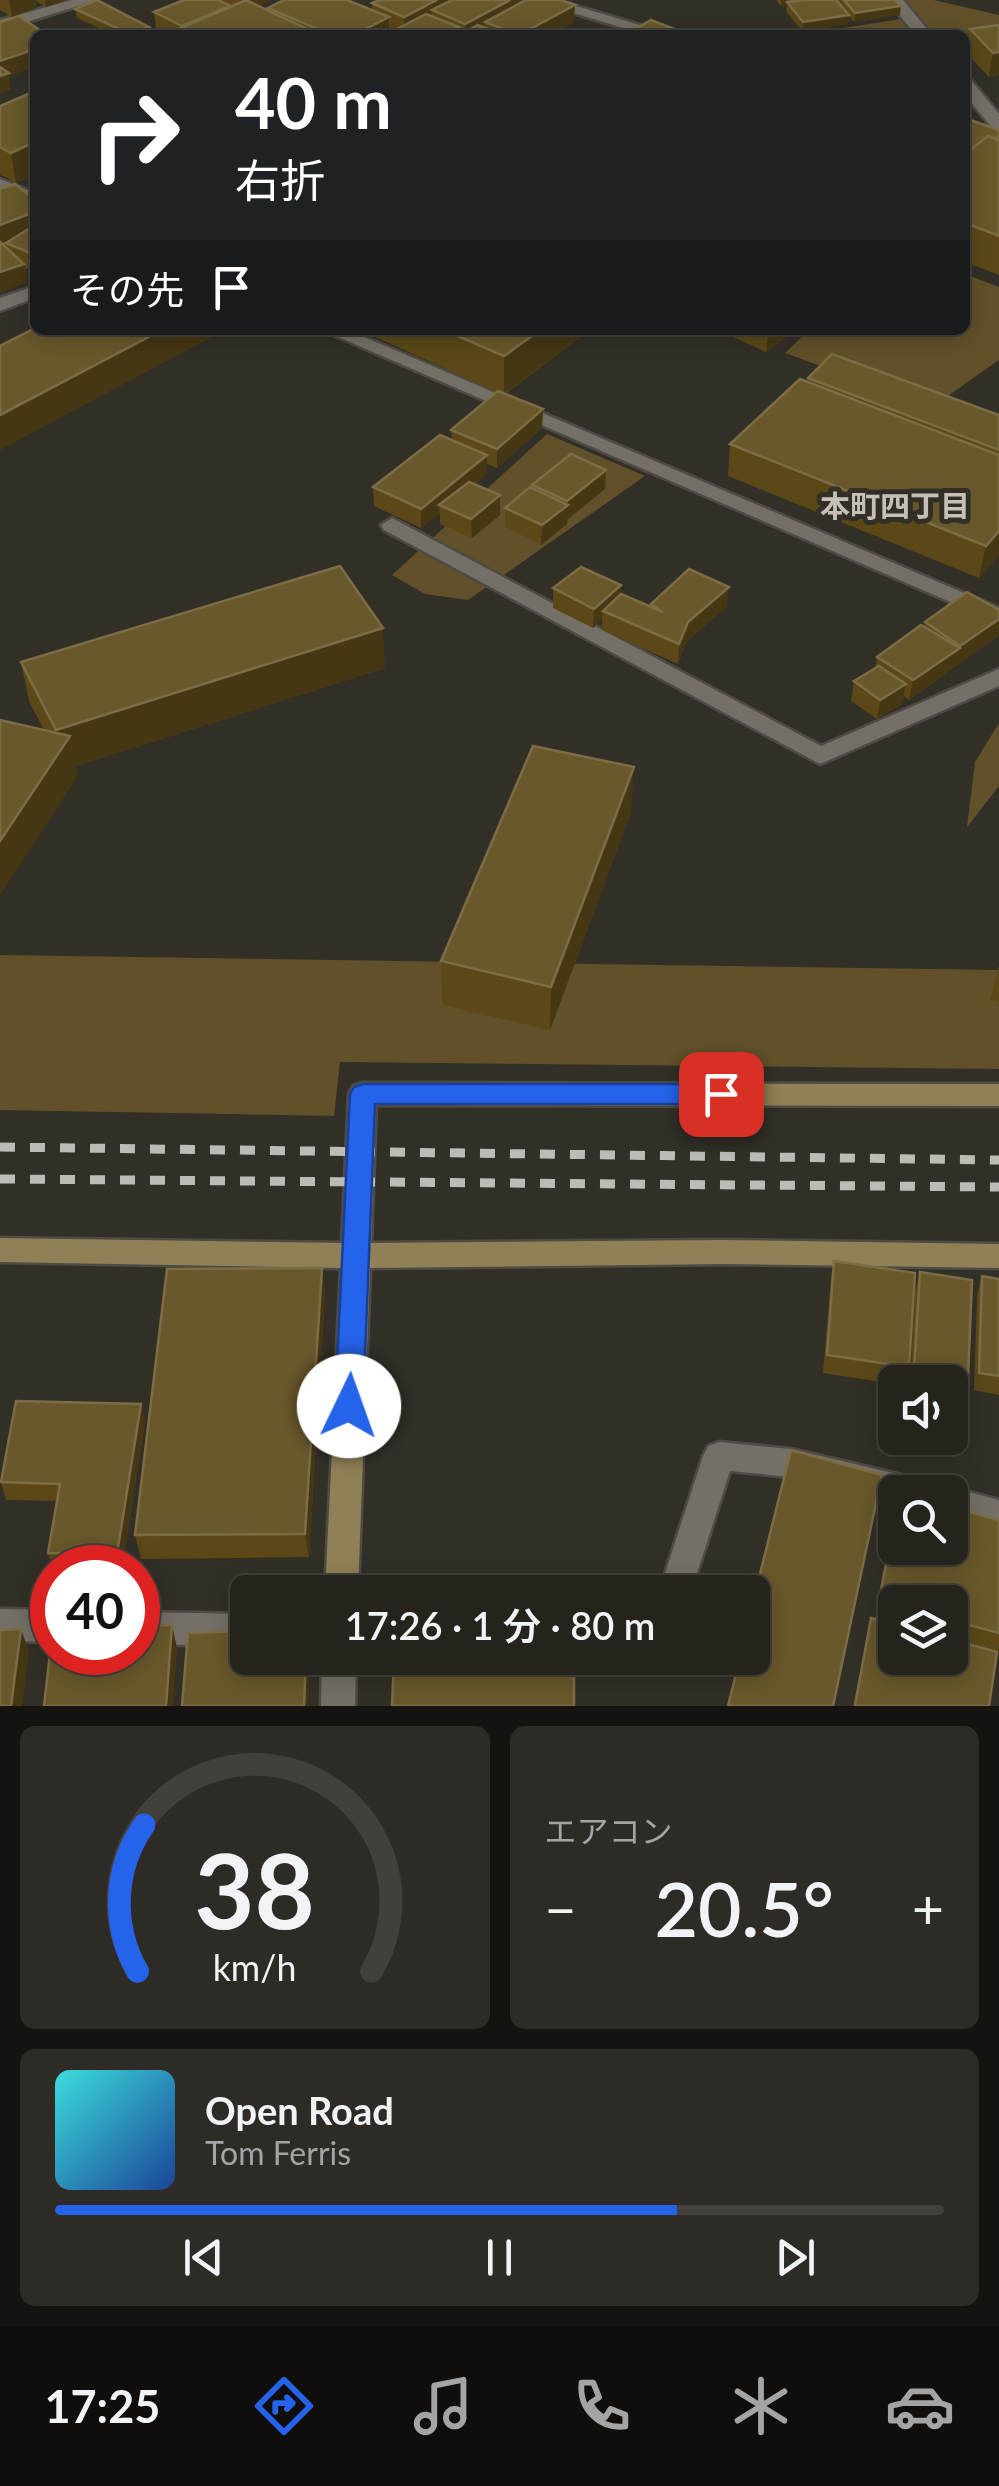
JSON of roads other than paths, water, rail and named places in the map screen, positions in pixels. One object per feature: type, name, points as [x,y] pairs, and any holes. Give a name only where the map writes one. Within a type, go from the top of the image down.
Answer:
[{"type":"street","points":[[0,26],[90,0]]},
{"type":"street","points":[[538,0],[647,30]]},
{"type":"street","points":[[895,0],[920,30]]},
{"type":"street","points":[[970,90],[999,125]]},
{"type":"street","points":[[0,184],[30,198]]},
{"type":"street","points":[[0,305],[30,294]]},
{"type":"street","points":[[344,335],[998,614]]},
{"type":"street","points":[[392,525],[820,756],[999,677]]},
{"type":"street","points":[[341,1575],[363,1094],[999,1095]]},
{"type":"street","points":[[0,1250],[356,1256],[724,1252],[999,1256]]},
{"type":"street","points":[[681,1575],[719,1456],[791,1463],[878,1484]]},
{"type":"street","points":[[968,1506],[999,1514]]},
{"type":"street","points":[[0,1626],[30,1626]]},
{"type":"street","points":[[160,1628],[230,1630]]},
{"type":"street","points":[[338,1675],[338,1706]]},
{"type":"railway","points":[[0,1147],[999,1160]]},
{"type":"railway","points":[[0,1179],[999,1187]]},
{"type":"district","name":"本町四丁目","points":[[895,505]]}]
